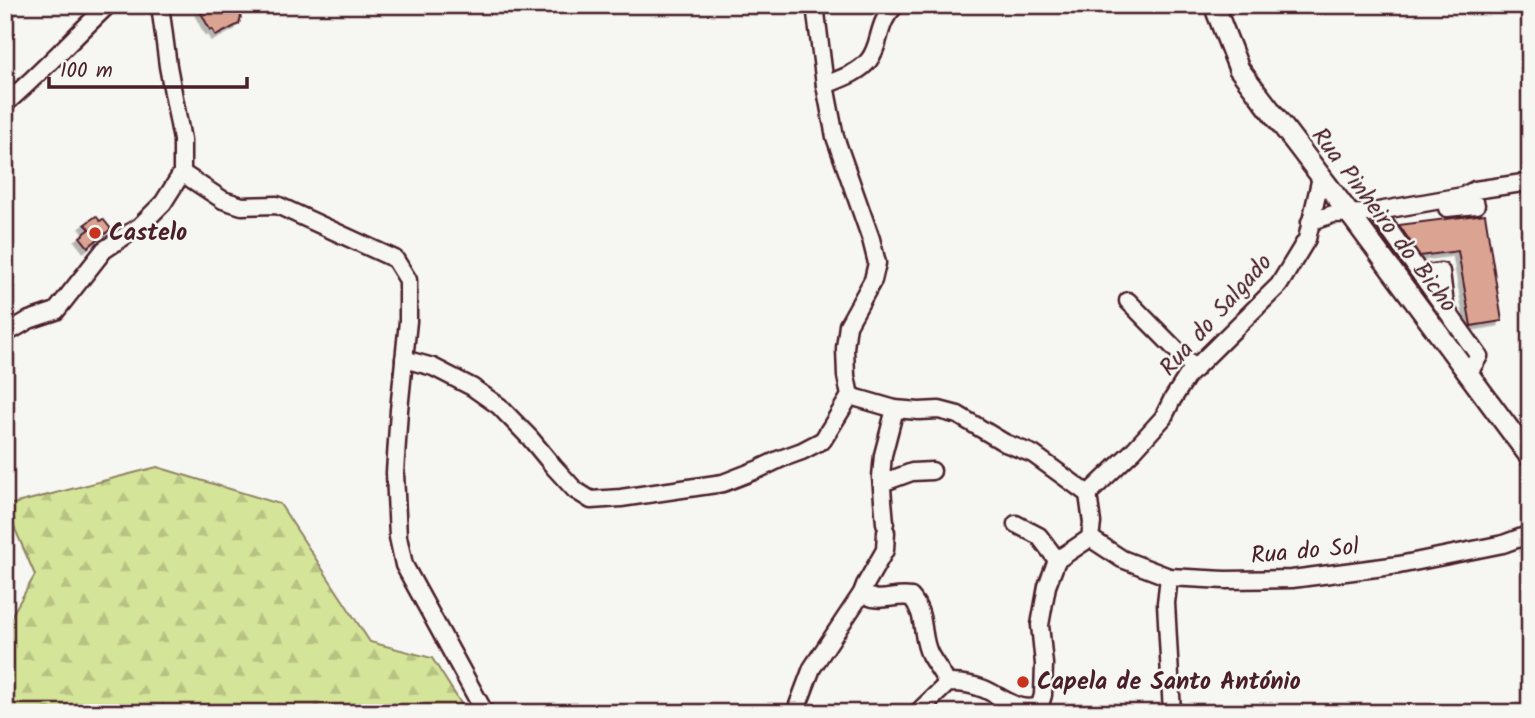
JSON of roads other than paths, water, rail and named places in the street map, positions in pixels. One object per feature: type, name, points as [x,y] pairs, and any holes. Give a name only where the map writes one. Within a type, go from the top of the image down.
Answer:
[{"type":"main road","name":"Rua Pinheiro do Bicho","points":[[1215,5],[1239,69],[1530,457]]},
{"type":"street","points":[[5,104],[108,5]]},
{"type":"street","points":[[5,334],[29,320],[56,311],[104,250],[140,226],[163,203],[182,173],[181,140],[160,5]]},
{"type":"street","points":[[404,359],[433,367],[472,387],[499,406],[575,490],[591,500],[723,483],[802,452],[823,440],[850,396],[845,348],[848,325],[873,280],[877,263],[835,137],[815,5]]},
{"type":"street","points":[[825,85],[867,63],[872,57],[881,26],[897,5]]},
{"type":"street","points":[[182,173],[223,200],[242,206],[276,205],[395,259],[408,280],[408,321],[395,472],[398,537],[404,565],[485,713]]},
{"type":"street","name":"Rua do Salgado","points":[[1088,494],[1163,418],[1188,375],[1279,285],[1307,239],[1321,177]]},
{"type":"street","points":[[1352,217],[1463,196],[1475,190],[1530,182]]},
{"type":"street","points":[[1310,222],[1333,215],[1380,217],[1476,205]]},
{"type":"street","points":[[1380,217],[1421,275],[1441,272],[1445,308],[1479,356],[1468,374]]},
{"type":"street","points":[[1128,301],[1195,369]]},
{"type":"street","points":[[850,396],[895,409],[939,410],[958,415],[1005,443],[1033,454],[1088,494],[1092,523],[1090,538],[1057,560],[1047,586],[1040,625],[1045,664],[1044,695],[1040,709],[1023,708],[981,687],[957,683],[947,684],[917,713]]},
{"type":"street","points":[[795,713],[812,668],[863,593],[885,550],[883,455],[895,409]]},
{"type":"street","points":[[882,483],[912,472],[932,471]]},
{"type":"street","points":[[1016,524],[1039,536],[1057,560]]},
{"type":"street","name":"Rua do Sol","points":[[1090,538],[1122,559],[1169,577],[1225,580],[1292,579],[1399,565],[1503,544],[1530,534]]},
{"type":"street","points":[[1169,577],[1166,603],[1172,713]]},
{"type":"street","points":[[863,593],[876,600],[911,597],[920,612],[930,655],[947,684]]},
{"type":"place","name":"Castelo","points":[[95,233]]},
{"type":"place","name":"Capela de Santo António","points":[[1023,682]]}]
